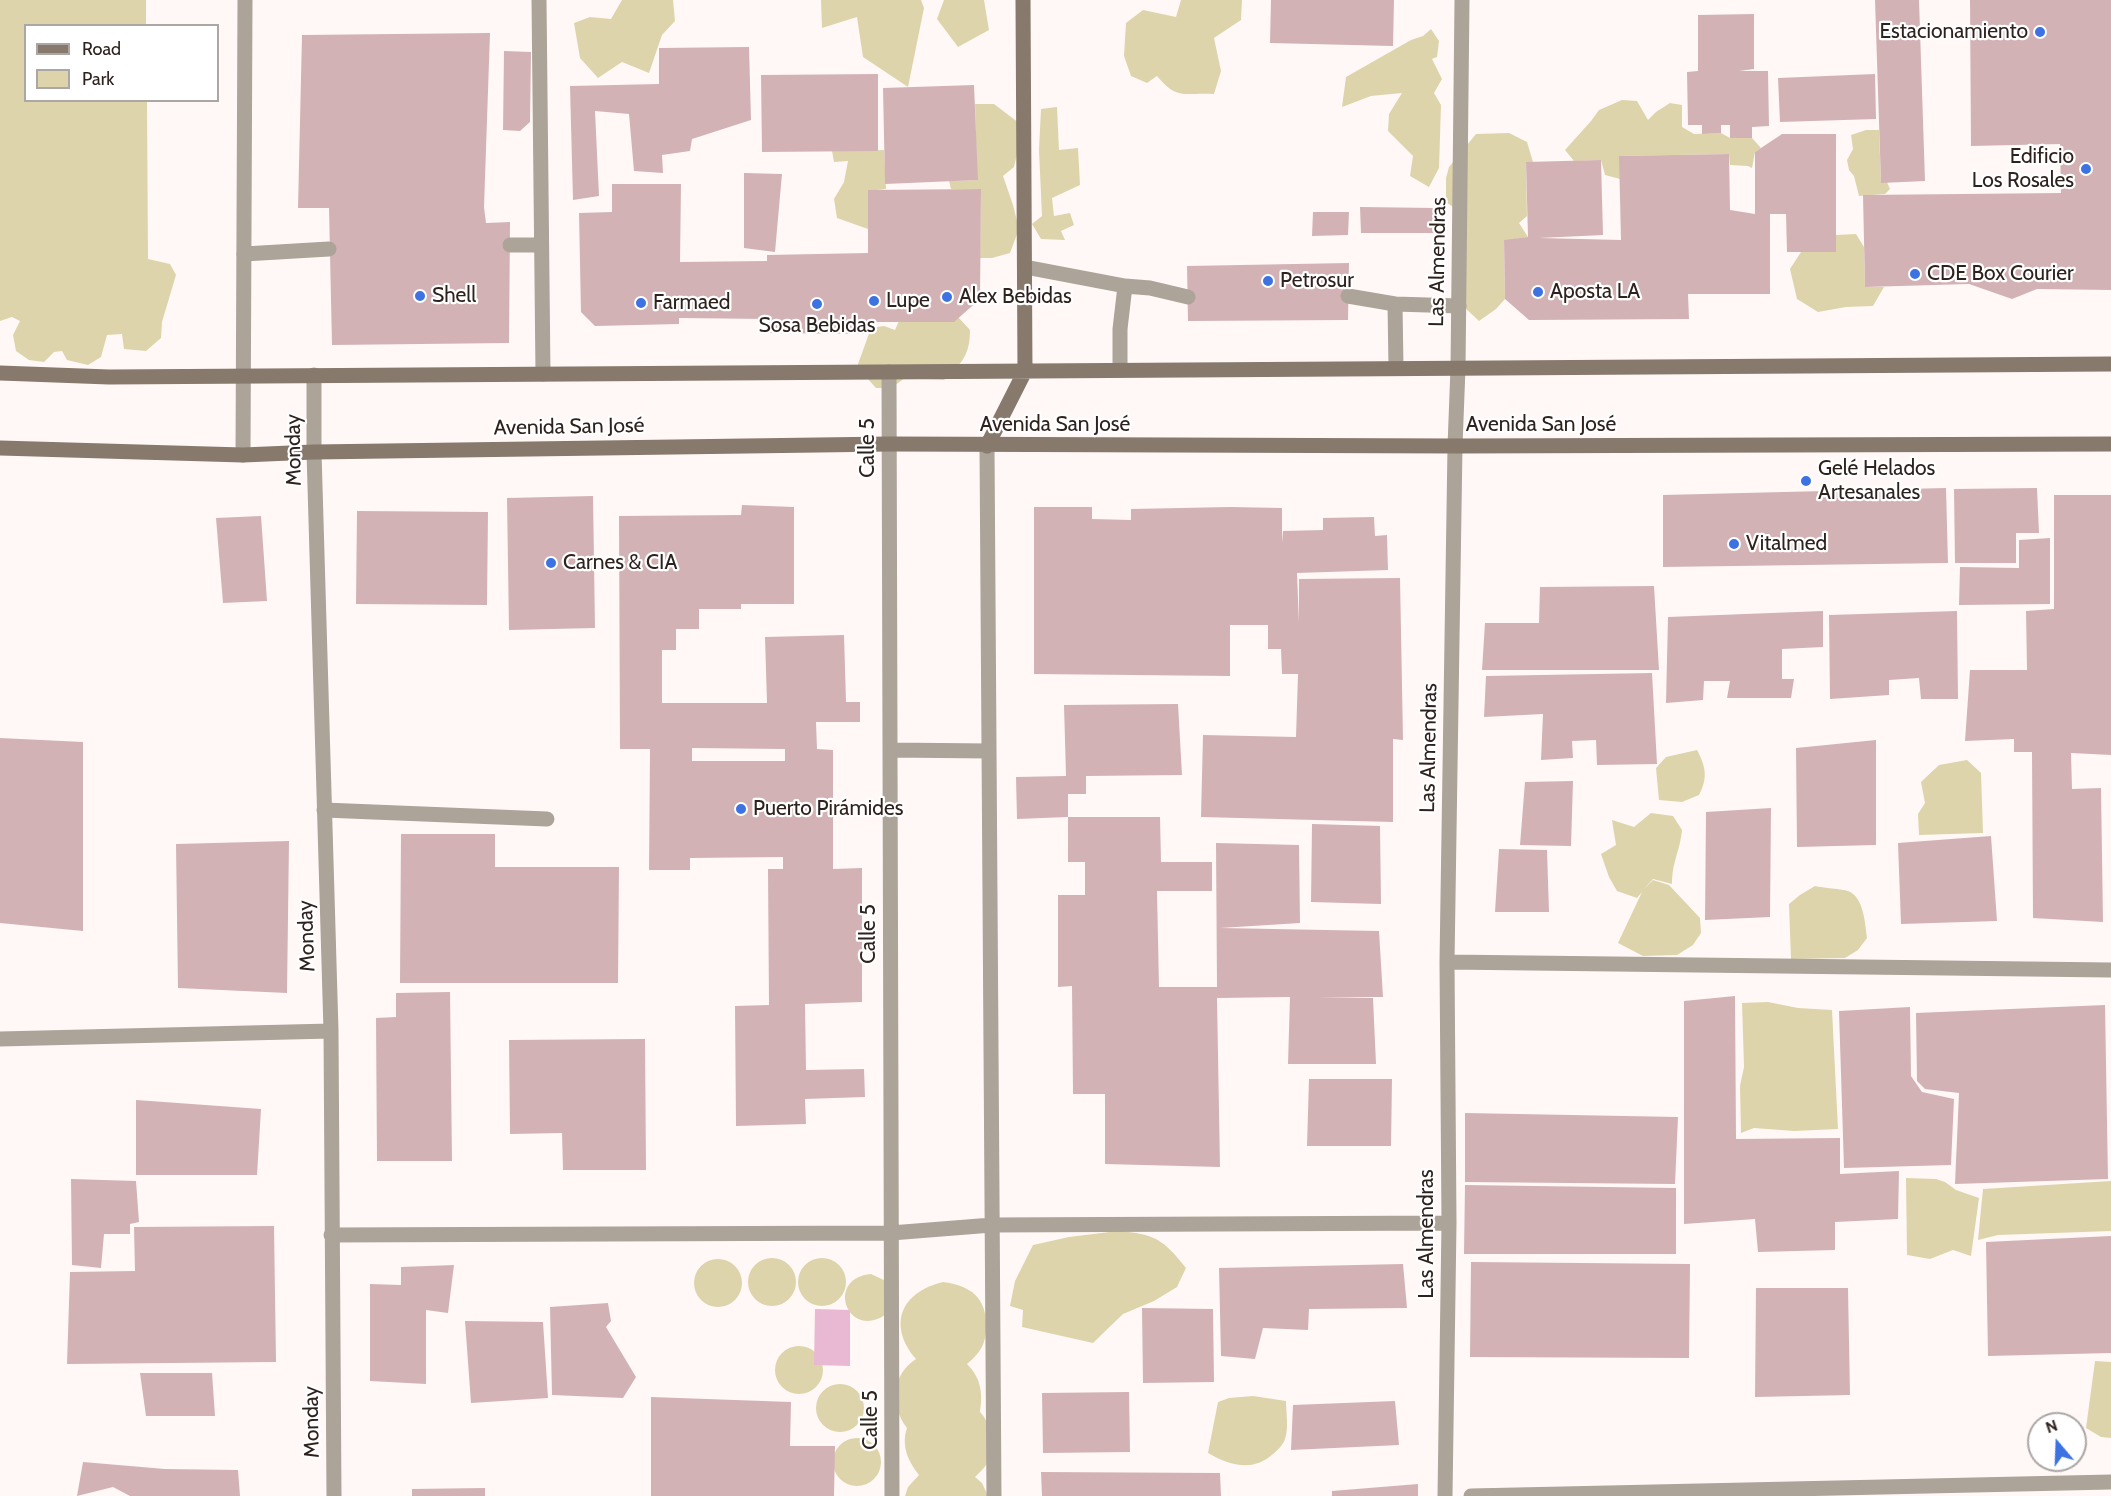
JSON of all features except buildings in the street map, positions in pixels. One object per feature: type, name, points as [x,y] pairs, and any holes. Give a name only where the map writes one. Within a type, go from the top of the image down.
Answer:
[{"type":"street","points":[[243,455],[245,0]]},
{"type":"street","points":[[539,0],[543,374]]},
{"type":"street","points":[[994,1496],[987,446],[1025,371],[1023,0]]},
{"type":"street","name":"Las Almendras","points":[[1445,1496],[1449,1223],[1447,962],[1462,0]]},
{"type":"street","points":[[510,246],[541,245]]},
{"type":"street","points":[[244,254],[329,249]]},
{"type":"street","points":[[1025,267],[1125,286],[1150,288],[1188,297]]},
{"type":"street","points":[[1120,370],[1120,329],[1125,286]]},
{"type":"street","points":[[1348,296],[1395,304],[1459,306]]},
{"type":"street","points":[[1395,304],[1396,368]]},
{"type":"street","points":[[0,373],[109,377],[2111,364]]},
{"type":"street","name":"Calle 5","points":[[889,372],[892,1496]]},
{"type":"street","name":"Monday","points":[[314,375],[314,452],[331,1031],[334,1496]]},
{"type":"street","name":"Avenida San José","points":[[0,448],[243,455],[890,444],[1455,446],[2111,444]]},
{"type":"street","points":[[890,750],[989,751]]},
{"type":"street","points":[[324,810],[547,819]]},
{"type":"street","points":[[1447,962],[2111,970]]},
{"type":"street","points":[[0,1039],[331,1031]]},
{"type":"street","points":[[331,1235],[891,1233],[992,1225],[1449,1223]]},
{"type":"street","points":[[1471,1496],[2111,1482]]},
{"type":"green space","points":[[0,0],[146,0],[146,24],[24,24],[24,102],[147,102],[148,259],[170,264],[176,275],[162,322],[161,338],[146,351],[124,349],[122,334],[107,335],[101,357],[88,365],[67,360],[62,351],[54,352],[44,362],[29,360],[16,351],[13,335],[20,321],[12,317],[0,321]]},
{"type":"green space","points":[[622,0],[673,0],[675,21],[662,35],[649,73],[622,62],[598,78],[580,58],[574,23],[590,17],[611,19]]},
{"type":"green space","points":[[821,0],[921,0],[924,8],[908,87],[863,57],[857,17],[822,28]]},
{"type":"green space","points":[[944,0],[984,0],[989,30],[958,47],[937,19]]},
{"type":"green space","points":[[1181,0],[1242,0],[1241,20],[1214,38],[1221,71],[1214,94],[1182,94],[1164,84],[1157,76],[1147,83],[1131,76],[1124,56],[1126,23],[1143,10],[1176,17]]},
{"type":"green space","points":[[1431,29],[1439,41],[1437,57],[1432,59],[1442,79],[1434,93],[1441,105],[1439,168],[1429,187],[1410,176],[1413,156],[1388,131],[1389,114],[1402,93],[1371,96],[1342,107],[1346,77],[1411,40],[1423,36]]},
{"type":"green space","points":[[1622,100],[1637,101],[1648,120],[1670,103],[1682,105],[1682,127],[1694,134],[1721,133],[1730,138],[1752,138],[1761,148],[1755,152],[1752,168],[1730,165],[1729,154],[1620,156],[1620,179],[1605,175],[1601,160],[1574,161],[1565,150],[1599,110]]},
{"type":"green space","points":[[975,104],[994,104],[1019,123],[1019,146],[1014,167],[1003,176],[1019,229],[1010,253],[992,258],[980,258],[981,189],[951,189],[949,181],[977,180]]},
{"type":"green space","points":[[1057,107],[1059,150],[1078,148],[1080,185],[1052,198],[1054,216],[1070,213],[1074,225],[1061,231],[1065,240],[1041,239],[1032,224],[1042,216],[1039,150],[1041,109]]},
{"type":"green space","points":[[1866,130],[1879,130],[1881,182],[1887,182],[1890,189],[1885,194],[1859,196],[1854,176],[1849,170],[1847,160],[1853,149],[1851,135]]},
{"type":"green space","points":[[1509,133],[1527,142],[1533,162],[1526,162],[1527,216],[1519,223],[1528,237],[1504,241],[1505,299],[1496,309],[1479,321],[1463,306],[1460,212],[1446,202],[1446,178],[1449,167],[1476,134]]},
{"type":"green space","points":[[884,150],[886,189],[868,191],[868,229],[837,218],[834,199],[844,182],[848,161],[834,162],[832,151]]},
{"type":"green space","points":[[1856,234],[1864,247],[1865,287],[1884,287],[1873,306],[1846,307],[1818,312],[1797,299],[1790,269],[1801,252],[1836,252],[1836,235]]},
{"type":"green space","points":[[959,318],[970,330],[967,352],[944,380],[921,379],[913,368],[897,384],[876,388],[857,367],[871,328],[884,326],[895,330],[899,321]]},
{"type":"green space","points":[[1697,750],[1705,772],[1704,783],[1699,795],[1682,802],[1659,800],[1656,768],[1666,757]]},
{"type":"green space","points":[[1967,760],[1981,773],[1983,833],[1919,835],[1918,814],[1925,803],[1921,782],[1939,765]]},
{"type":"green space","points":[[1651,813],[1673,816],[1682,830],[1672,884],[1653,879],[1644,889],[1653,880],[1669,885],[1700,918],[1701,933],[1693,945],[1677,955],[1643,956],[1618,943],[1642,892],[1637,898],[1617,891],[1601,854],[1616,845],[1612,820],[1634,827]]},
{"type":"green space","points":[[1815,886],[1848,891],[1861,905],[1867,938],[1858,950],[1845,958],[1791,959],[1789,904]]},
{"type":"green space","points":[[1768,1002],[1798,1008],[1832,1010],[1838,1129],[1794,1131],[1754,1128],[1741,1133],[1740,1086],[1744,1067],[1742,1003]]},
{"type":"green space","points":[[1906,1178],[1936,1179],[1956,1190],[1979,1198],[1971,1256],[1953,1250],[1930,1259],[1907,1255]]},
{"type":"green space","points":[[2111,1181],[2111,1231],[1998,1235],[1978,1240],[1983,1189]]},
{"type":"green space","points":[[1118,1231],[1150,1236],[1171,1250],[1186,1268],[1177,1287],[1154,1301],[1123,1314],[1093,1343],[1022,1327],[1023,1310],[1010,1306],[1015,1281],[1033,1245],[1069,1237]]},
{"type":"green space","points":[[772,1258],[789,1265],[796,1282],[789,1299],[772,1306],[755,1299],[748,1282],[755,1265]]},
{"type":"green space","points":[[822,1258],[839,1265],[846,1282],[839,1299],[822,1306],[805,1299],[798,1282],[805,1265]]},
{"type":"green space","points":[[713,1259],[723,1259],[735,1266],[742,1278],[742,1288],[735,1300],[723,1307],[713,1307],[698,1296],[694,1288],[694,1278],[705,1263]]},
{"type":"green space","points":[[871,1274],[886,1281],[885,1315],[872,1321],[860,1320],[846,1305],[845,1295],[848,1286],[857,1278]]},
{"type":"green space","points":[[943,1282],[969,1290],[980,1301],[986,1317],[986,1334],[983,1344],[979,1352],[967,1364],[978,1380],[981,1392],[980,1412],[989,1427],[992,1439],[989,1460],[975,1477],[982,1483],[988,1496],[905,1496],[908,1487],[919,1475],[905,1447],[907,1428],[901,1419],[896,1401],[896,1391],[902,1373],[916,1359],[902,1334],[901,1322],[908,1302],[917,1293]]},
{"type":"green space","points":[[799,1346],[816,1353],[823,1370],[816,1387],[799,1394],[782,1387],[775,1370],[782,1353]]},
{"type":"green space","points":[[2095,1361],[2111,1362],[2111,1438],[2101,1437],[2087,1429]]},
{"type":"green space","points":[[835,1384],[845,1384],[857,1391],[864,1403],[864,1413],[857,1425],[845,1432],[835,1432],[820,1421],[816,1413],[816,1403],[827,1388]]},
{"type":"green space","points":[[1253,1396],[1286,1401],[1287,1430],[1282,1445],[1265,1460],[1249,1465],[1233,1464],[1208,1453],[1218,1402],[1229,1398]]},
{"type":"green space","points":[[857,1438],[874,1445],[881,1462],[874,1479],[857,1486],[840,1479],[833,1462],[840,1445]]},
{"type":"shaded area","points":[[815,1309],[850,1310],[850,1366],[814,1365]]},
{"type":"place","name":"Estacionamiento","points":[[2040,32]]},
{"type":"place","name":"Edificio Los Rosales","points":[[2086,169]]},
{"type":"place","name":"CDE Box Courier","points":[[1915,274]]},
{"type":"place","name":"Petrosur","points":[[1268,281]]},
{"type":"place","name":"Aposta LA","points":[[1538,292]]},
{"type":"place","name":"Shell","points":[[420,296]]},
{"type":"place","name":"Alex Bebidas","points":[[947,297]]},
{"type":"place","name":"Lupe","points":[[874,301]]},
{"type":"place","name":"Farmaed","points":[[641,303]]},
{"type":"place","name":"Sosa Bebidas","points":[[817,304]]},
{"type":"place","name":"Gelé Helados Artesanales","points":[[1806,481]]},
{"type":"place","name":"Vitalmed","points":[[1734,544]]},
{"type":"place","name":"Carnes & CIA","points":[[551,563]]},
{"type":"place","name":"Puerto Pirámides","points":[[741,809]]}]
